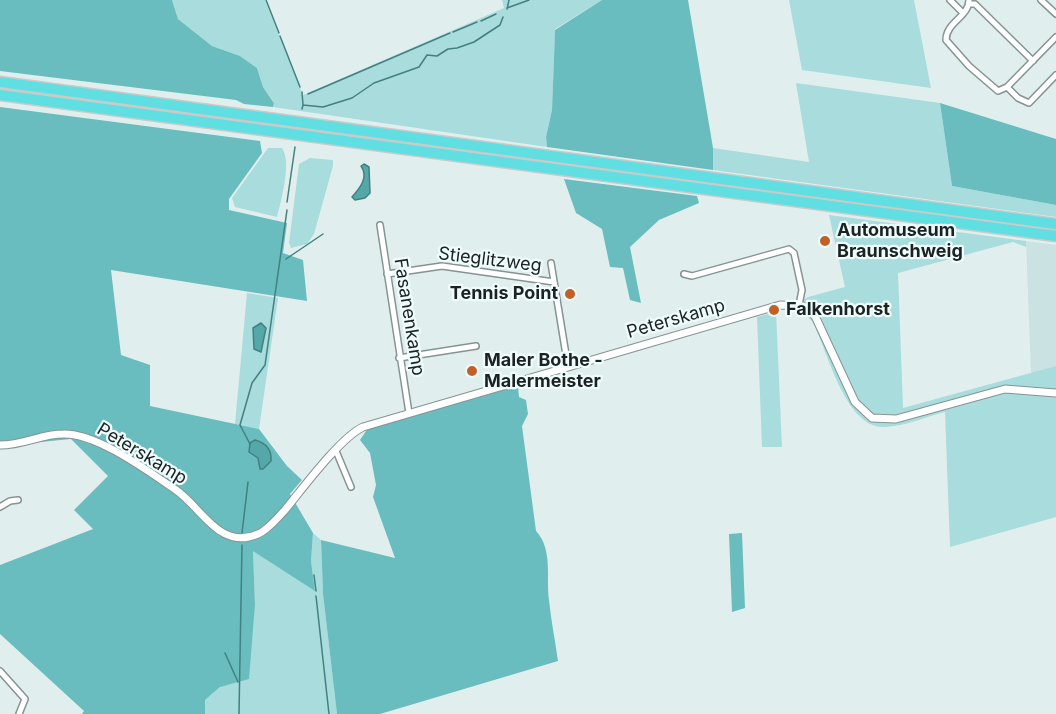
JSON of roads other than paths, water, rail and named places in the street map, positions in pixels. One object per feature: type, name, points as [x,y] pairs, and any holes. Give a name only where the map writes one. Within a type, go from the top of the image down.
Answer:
[{"type":"highway","points":[[0,82],[1056,224]]},
{"type":"highway","points":[[0,95],[1056,236]]},
{"type":"street","points":[[950,0],[963,13]]},
{"type":"street","points":[[977,0],[969,2],[963,13],[947,31],[949,45],[996,90],[1002,91],[1007,87],[1056,37]]},
{"type":"street","points":[[1041,0],[1056,14]]},
{"type":"street","points":[[969,2],[975,4],[1033,61]]},
{"type":"street","points":[[1007,87],[1018,98],[1029,103],[1056,75]]},
{"type":"street","name":"Fasanenkamp","points":[[380,225],[408,413]]},
{"type":"street","points":[[684,274],[692,276],[789,249],[794,253],[802,287],[799,305],[810,310],[818,320],[853,398],[860,410],[872,418],[896,419],[1005,389],[1056,393]]},
{"type":"street","points":[[551,263],[568,367]]},
{"type":"street","name":"Stieglitzweg","points":[[387,274],[442,266],[554,282]]},
{"type":"street","name":"Peterskamp","points":[[0,444],[24,444],[62,434],[92,440],[179,493],[217,530],[241,537],[255,535],[268,528],[336,451],[358,430],[408,413],[780,304],[799,305]]},
{"type":"street","points":[[399,358],[476,346]]},
{"type":"street","points":[[336,451],[351,486]]},
{"type":"street","points":[[0,507],[10,501],[18,500]]},
{"type":"street","points":[[0,672],[25,699],[19,714]]},
{"type":"waterway","points":[[266,0],[279,33]]},
{"type":"waterway","points":[[507,9],[509,0]]},
{"type":"waterway","points":[[507,8],[529,0]]},
{"type":"waterway","points":[[481,21],[496,14]]},
{"type":"waterway","points":[[302,109],[303,105],[323,107],[352,98],[374,83],[419,67],[427,55],[437,56],[448,49],[474,42],[500,25],[503,17]]},
{"type":"waterway","points":[[453,32],[477,22]]},
{"type":"waterway","points":[[308,94],[450,33]]},
{"type":"waterway","points":[[280,36],[300,87]]},
{"type":"waterway","points":[[302,92],[303,105]]},
{"type":"waterway","points":[[287,202],[295,147]]},
{"type":"waterway","points":[[250,444],[240,425],[252,383],[265,365],[287,210]]},
{"type":"waterway","points":[[286,259],[323,234]]},
{"type":"waterway","points":[[242,533],[248,482]]},
{"type":"waterway","points":[[239,714],[242,545]]},
{"type":"waterway","points":[[314,575],[316,591]]},
{"type":"waterway","points":[[316,596],[329,714]]},
{"type":"waterway","points":[[225,653],[238,682]]},
{"type":"place","name":"Automuseum Braunschweig","points":[[825,241]]},
{"type":"place","name":"Tennis Point","points":[[570,294]]},
{"type":"place","name":"Falkenhorst","points":[[774,310]]},
{"type":"place","name":"Maler Bothe - Malermeister","points":[[472,371]]}]
